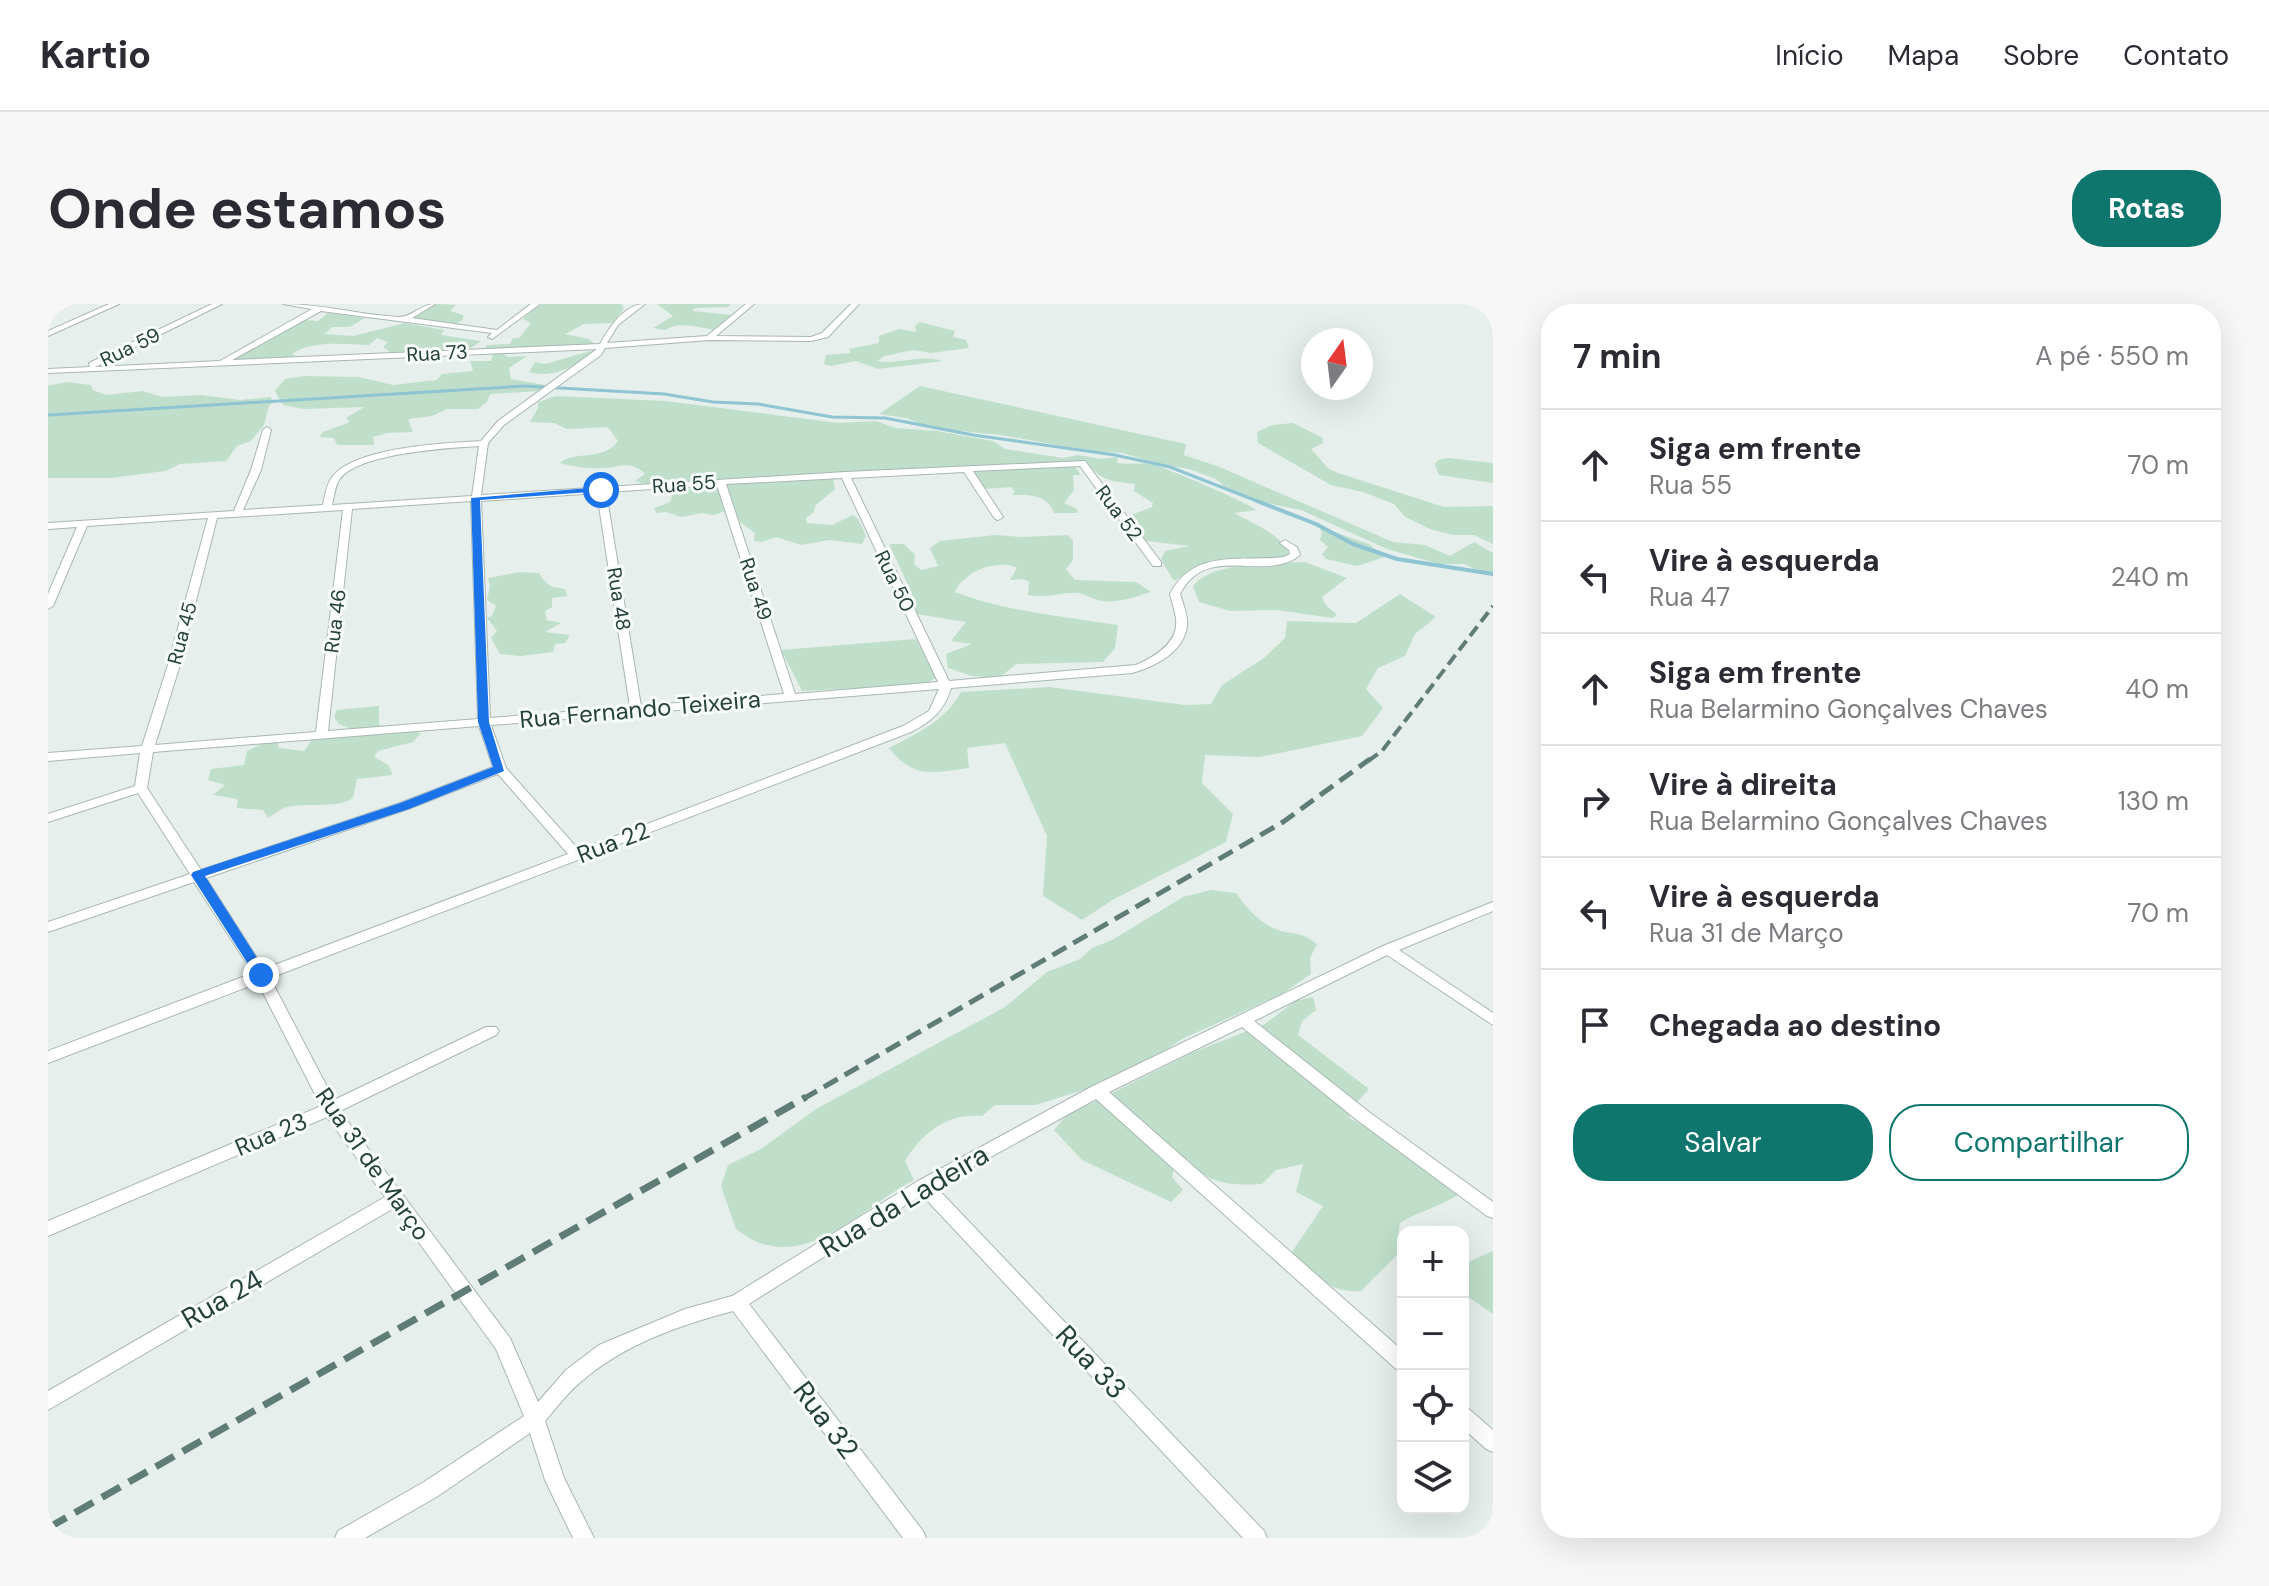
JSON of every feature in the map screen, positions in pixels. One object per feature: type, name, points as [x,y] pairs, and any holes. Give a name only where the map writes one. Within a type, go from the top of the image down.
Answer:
[{"type":"street","points":[[48,334],[115,304]]},
{"type":"street","name":"Rua 59","points":[[86,368],[218,304]]},
{"type":"street","points":[[287,304],[498,332]]},
{"type":"street","points":[[221,364],[328,304]]},
{"type":"street","points":[[403,321],[431,304]]},
{"type":"street","points":[[475,352],[536,304]]},
{"type":"street","points":[[577,856],[500,769],[484,722],[476,498],[484,443],[501,423],[590,359],[604,346],[615,324],[641,304]]},
{"type":"street","points":[[709,338],[750,304]]},
{"type":"street","name":"Rua 73","points":[[48,371],[604,346],[709,338],[805,340],[825,335],[855,304]]},
{"type":"street","points":[[237,514],[256,470],[267,430]]},
{"type":"street","points":[[327,507],[335,479],[356,464],[416,449],[484,443]]},
{"type":"street","name":"Rua 55","points":[[48,526],[721,482],[1082,463]]},
{"type":"street","name":"Rua 52","points":[[1082,463],[1157,564]]},
{"type":"street","points":[[967,469],[998,517]]},
{"type":"street","name":"Rua 50","points":[[845,475],[946,686]]},
{"type":"street","name":"Rua 49","points":[[721,482],[790,696]]},
{"type":"street","name":"Rua 48","points":[[601,490],[636,709]]},
{"type":"street","name":"Rua 46","points":[[322,735],[348,506]]},
{"type":"street","name":"Rua 45","points":[[147,750],[173,668],[213,516]]},
{"type":"street","points":[[48,606],[83,524]]},
{"type":"street","name":"Rua Fernando Teixeira","points":[[48,757],[790,696],[1112,673],[1147,666],[1168,649],[1180,634],[1182,616],[1175,594],[1190,574],[1213,564],[1286,560],[1295,555],[1294,549],[1285,543]]},
{"type":"street","name":"Rua 22","points":[[48,1057],[907,729],[930,718],[940,708],[946,686]]},
{"type":"street","points":[[48,818],[141,788],[147,750]]},
{"type":"street","points":[[48,927],[404,806],[500,769]]},
{"type":"street","name":"Rua 31 de Março","points":[[141,788],[261,975],[330,1109],[503,1344],[535,1419],[555,1480],[584,1538]]},
{"type":"street","name":"Rua da Ladeira","points":[[345,1538],[431,1489],[535,1419],[573,1376],[606,1351],[691,1314],[737,1302],[924,1186],[1097,1091],[1388,949],[1493,906]]},
{"type":"street","points":[[1388,949],[1493,1020]]},
{"type":"street","points":[[1243,1020],[1363,1116],[1493,1211]]},
{"type":"street","name":"Rua 23","points":[[48,1229],[330,1109],[491,1031]]},
{"type":"street","points":[[1097,1091],[1397,1358]]},
{"type":"street","name":"Rua 33","points":[[924,1186],[1257,1538]]},
{"type":"street","name":"Rua 24","points":[[48,1401],[397,1198]]},
{"type":"street","name":"Rua 32","points":[[737,1302],[916,1538]]},
{"type":"street","points":[[1469,1421],[1493,1443]]},
{"type":"green space","points":[[540,304],[621,304],[624,308],[613,323],[584,324],[565,334],[589,339],[595,345],[484,350],[487,345],[510,344],[513,338],[519,338],[531,323],[523,319]]},
{"type":"green space","points":[[657,304],[730,304],[729,307],[695,308],[692,311],[733,315],[714,330],[683,325],[665,330],[653,328],[673,316]]},
{"type":"green space","points":[[431,305],[456,305],[450,311],[463,315],[463,320],[451,326],[410,319]]},
{"type":"green space","points":[[328,313],[365,318],[350,327],[332,327],[325,334],[353,336],[405,323],[444,330],[441,335],[481,341],[468,350],[393,354],[383,347],[388,342],[377,338],[369,345],[319,345],[292,354],[296,356],[235,362],[236,357],[305,320],[318,321]]},
{"type":"green space","points":[[920,322],[955,331],[953,337],[966,340],[969,348],[931,353],[913,350],[885,356],[877,361],[943,361],[878,369],[856,361],[831,366],[824,364],[826,355],[851,353],[849,349],[879,343],[879,336],[899,329],[916,332],[915,326]]},
{"type":"green space","points":[[590,351],[593,353],[578,363],[555,373],[529,372],[535,362],[546,364]]},
{"type":"green space","points":[[501,352],[508,357],[527,356],[509,368],[511,379],[545,385],[539,391],[490,394],[487,402],[478,409],[447,409],[432,416],[408,419],[413,432],[373,437],[374,445],[337,445],[334,438],[319,437],[323,432],[350,422],[346,418],[364,407],[304,409],[283,405],[275,391],[285,379],[304,376],[358,377],[393,385],[437,380],[442,374],[473,371],[470,361],[491,361],[493,354]]},
{"type":"green space","points":[[66,382],[91,385],[93,390],[106,395],[143,391],[162,397],[201,395],[240,400],[271,397],[272,403],[264,425],[251,441],[237,446],[226,461],[180,464],[165,471],[110,478],[48,478],[48,386]]},
{"type":"green space","points":[[920,386],[1186,444],[1184,455],[1217,466],[1393,542],[1425,545],[1450,556],[1474,542],[1493,553],[1493,572],[1481,573],[1465,564],[1439,564],[1387,549],[1301,510],[1257,501],[1227,489],[1216,479],[1189,469],[1162,465],[1123,453],[931,428],[906,418],[879,414]]},
{"type":"green space","points":[[556,396],[665,401],[838,423],[876,421],[896,428],[937,431],[993,441],[1005,449],[1063,458],[1078,455],[1101,459],[1118,457],[1117,463],[1149,464],[1162,468],[1251,506],[1256,510],[1234,513],[1273,535],[1289,554],[1271,560],[1213,560],[1174,581],[1161,560],[1165,551],[1190,546],[1139,540],[1126,517],[1152,507],[1153,503],[1134,491],[1135,484],[1102,477],[1083,462],[1072,463],[1081,475],[1073,475],[1074,490],[1064,503],[1077,509],[1077,513],[1054,513],[1042,499],[1012,495],[1015,492],[1011,487],[985,489],[970,468],[962,466],[645,484],[635,481],[645,474],[630,466],[593,468],[560,463],[573,457],[605,451],[618,441],[608,427],[567,429],[554,423],[530,422],[538,402]]},
{"type":"green space","points":[[1293,423],[1323,438],[1323,443],[1311,449],[1329,469],[1338,473],[1444,507],[1493,506],[1493,544],[1474,535],[1453,535],[1430,529],[1405,517],[1394,504],[1363,492],[1331,485],[1258,443],[1257,432],[1272,425]]},
{"type":"green space","points":[[1448,458],[1493,463],[1493,483],[1439,475],[1435,465],[1438,460]]},
{"type":"green space","points":[[833,479],[835,489],[815,506],[814,512],[806,518],[807,523],[832,525],[853,515],[866,536],[862,544],[829,540],[801,545],[776,537],[762,542],[754,541],[755,533],[740,522],[733,508],[714,515],[702,513],[681,517],[666,512],[656,513],[654,508],[670,502],[675,487]]},
{"type":"green space","points":[[1319,527],[1369,544],[1385,557],[1357,566],[1326,559],[1322,554],[1328,547],[1320,540],[1322,533]]},
{"type":"green space","points":[[995,535],[1068,535],[1073,541],[1073,560],[1066,569],[1075,580],[1136,582],[1151,592],[1109,602],[1078,593],[1028,595],[1029,582],[1010,580],[1017,568],[1000,565],[973,573],[955,592],[1014,609],[1118,625],[1115,648],[1103,662],[1016,664],[999,678],[972,676],[948,668],[946,654],[972,644],[951,641],[966,622],[910,613],[909,587],[889,544],[904,544],[915,555],[914,564],[921,570],[938,566],[930,548],[940,541]]},
{"type":"green space","points":[[1305,562],[1347,578],[1322,597],[1337,615],[1332,618],[1277,610],[1230,611],[1199,602],[1193,586],[1215,572],[1229,568],[1261,563]]},
{"type":"green space","points":[[520,572],[539,573],[550,585],[565,589],[567,596],[552,598],[552,607],[545,611],[547,620],[561,623],[545,632],[570,635],[565,643],[555,644],[553,652],[520,656],[500,654],[491,638],[497,631],[487,618],[492,616],[496,606],[487,600],[488,578]]},
{"type":"green space","points":[[1400,594],[1436,617],[1415,634],[1405,656],[1378,668],[1366,689],[1383,708],[1362,736],[1260,757],[1205,755],[1202,783],[1233,814],[1226,842],[1114,899],[1082,920],[1043,896],[1047,836],[1005,743],[967,748],[969,768],[934,772],[924,772],[907,765],[889,748],[939,719],[961,692],[1049,687],[1185,705],[1211,704],[1222,685],[1264,658],[1285,638],[1287,621],[1356,623]]},
{"type":"green space","points":[[916,639],[936,678],[922,685],[802,691],[781,650]]},
{"type":"green space","points":[[379,706],[379,725],[421,733],[413,742],[378,751],[374,757],[388,765],[393,775],[357,779],[353,798],[346,802],[284,808],[268,818],[263,810],[237,808],[238,799],[213,795],[225,785],[208,780],[211,769],[244,765],[247,751],[262,744],[277,742],[279,748],[304,751],[312,740],[343,735],[349,728],[339,724],[334,717],[337,710]]},
{"type":"green space","points":[[1211,890],[1236,893],[1267,925],[1303,936],[1317,944],[1310,958],[1311,974],[1282,994],[1182,1039],[1157,1056],[1098,1085],[1036,1105],[995,1105],[982,1116],[958,1118],[937,1126],[920,1141],[905,1161],[914,1180],[823,1237],[784,1247],[760,1243],[736,1229],[721,1186],[728,1165],[761,1149],[816,1109],[1005,1007],[1047,972],[1080,959],[1092,948],[1112,940],[1183,897]]},
{"type":"green space","points":[[1313,997],[1316,1010],[1302,1021],[1298,1035],[1369,1089],[1349,1118],[1387,1137],[1461,1193],[1400,1223],[1397,1226],[1397,1255],[1361,1291],[1330,1286],[1292,1252],[1323,1206],[1296,1192],[1303,1164],[1276,1170],[1262,1184],[1240,1184],[1220,1182],[1203,1174],[1188,1159],[1174,1168],[1172,1177],[1183,1190],[1171,1202],[1082,1160],[1054,1130],[1066,1116],[1194,1052],[1265,1024],[1295,1001]]},
{"type":"green space","points":[[1493,1251],[1493,1314],[1469,1297],[1469,1262]]},
{"type":"waterway","points":[[48,415],[525,386],[664,394],[713,402],[758,404],[832,417],[885,418],[973,435],[1115,455],[1170,467],[1262,503]]},
{"type":"waterway","points":[[1257,501],[1316,524],[1353,544],[1397,559],[1493,574]]},
{"type":"railway","points":[[1368,761],[1382,751],[1493,606]]},
{"type":"railway","points":[[803,1099],[1283,822],[1370,759]]},
{"type":"railway","points":[[48,1528],[806,1097]]},
{"type":"route","points":[[261,975],[198,875],[404,806],[500,769],[484,722],[476,498],[601,490]]}]
